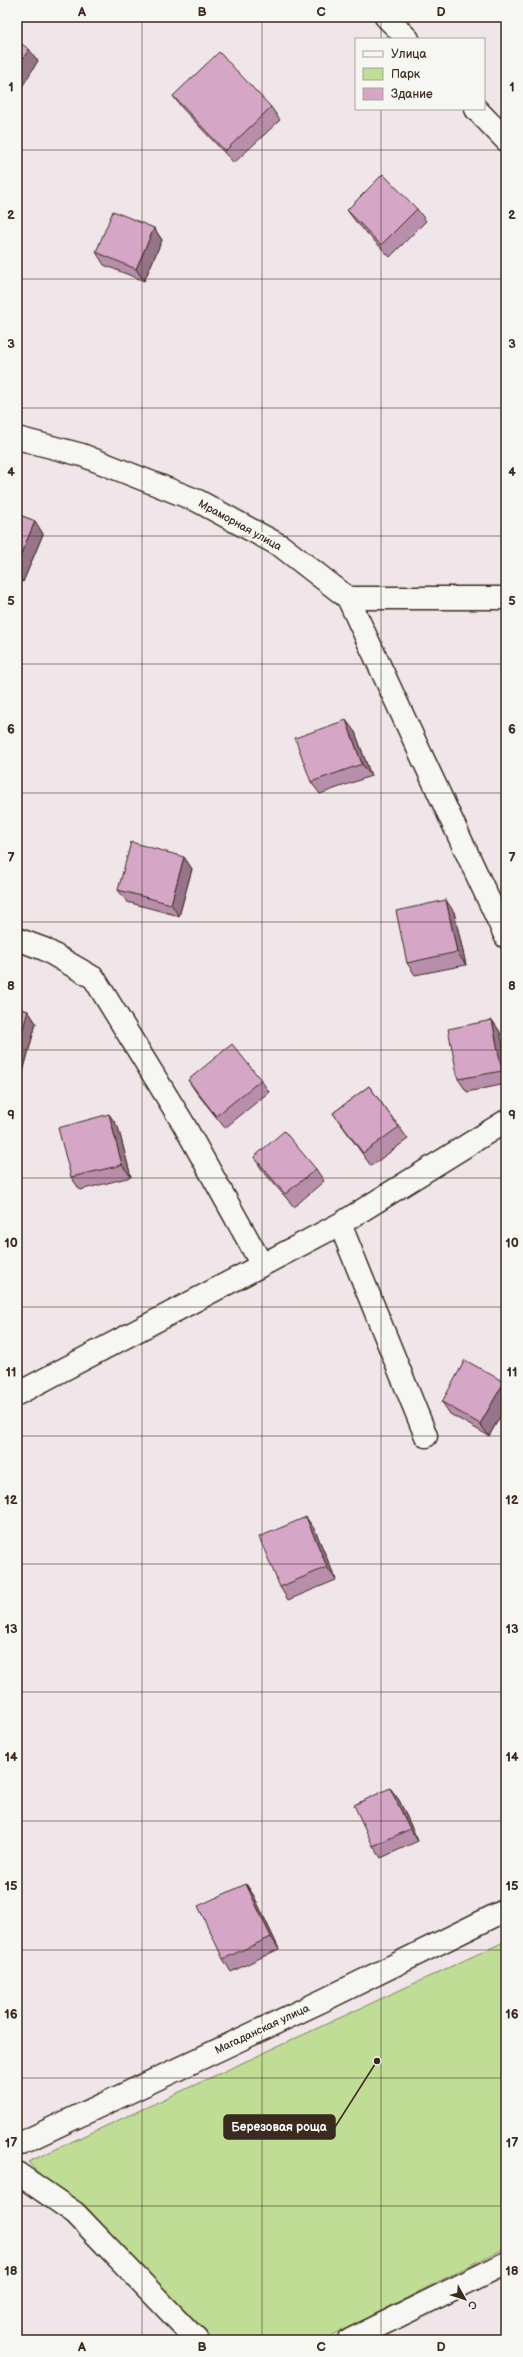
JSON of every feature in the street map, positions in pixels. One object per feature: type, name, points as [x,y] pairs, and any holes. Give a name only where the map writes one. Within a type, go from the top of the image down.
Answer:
[{"type":"street","points":[[386,17],[407,38]]},
{"type":"street","points":[[477,110],[506,140]]},
{"type":"street","name":"Мраморная улица","points":[[17,438],[82,455],[198,501],[281,546],[348,598]]},
{"type":"street","points":[[506,598],[348,598],[506,937]]},
{"type":"street","points":[[17,939],[44,949],[94,978],[183,1123],[262,1266]]},
{"type":"street","points":[[17,1394],[340,1224],[506,1121]]},
{"type":"street","points":[[340,1224],[426,1436]]},
{"type":"street","name":"Магаданская улица","points":[[17,2145],[324,2000],[506,1910]]},
{"type":"street","points":[[17,2173],[75,2213],[197,2340]]},
{"type":"street","points":[[350,2340],[506,2263]]},
{"type":"green space","points":[[506,1941],[506,2247],[325,2340],[197,2340],[28,2162]]},
{"type":"building","points":[[17,41],[29,49],[17,69]]},
{"type":"building","points":[[219,52],[271,107],[225,151],[173,96]]},
{"type":"building","points":[[383,174],[417,209],[381,245],[347,210]]},
{"type":"building","points":[[113,211],[154,228],[136,269],[96,252]]},
{"type":"building","points":[[17,514],[35,521],[17,564]]},
{"type":"building","points":[[346,720],[362,764],[311,782],[295,738]]},
{"type":"building","points":[[131,842],[184,857],[171,904],[118,890]]},
{"type":"building","points":[[446,900],[457,952],[407,963],[396,911]]},
{"type":"building","points":[[17,1008],[28,1011],[17,1050]]},
{"type":"building","points":[[492,1020],[502,1071],[458,1079],[448,1029]]},
{"type":"building","points":[[232,1044],[261,1080],[216,1116],[188,1080]]},
{"type":"building","points":[[369,1086],[399,1127],[363,1153],[333,1113]]},
{"type":"building","points":[[109,1114],[122,1165],[71,1177],[58,1128]]},
{"type":"building","points":[[284,1131],[316,1169],[285,1194],[254,1157]]},
{"type":"building","points":[[465,1360],[504,1382],[480,1424],[442,1402]]},
{"type":"building","points":[[306,1517],[327,1567],[280,1587],[259,1537]]},
{"type":"building","points":[[390,1788],[410,1829],[373,1846],[354,1805]]},
{"type":"building","points":[[246,1884],[271,1937],[223,1959],[198,1906]]},
{"type":"place","name":"Березовая роща","points":[[377,2061]]}]
